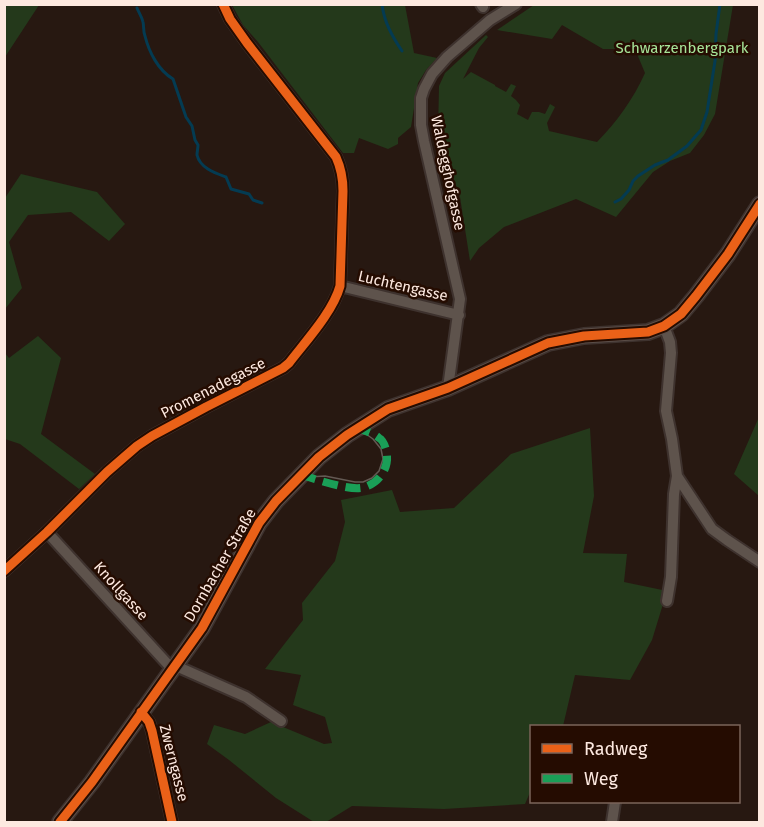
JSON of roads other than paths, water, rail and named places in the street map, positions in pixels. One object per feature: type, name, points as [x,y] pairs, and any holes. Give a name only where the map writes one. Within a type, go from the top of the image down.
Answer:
[{"type":"main road","points":[[664,326],[681,314],[696,296],[728,254],[759,204]]},
{"type":"main road","name":"Dornbacher Straße","points":[[60,822],[92,782],[206,622],[259,523],[276,501],[333,445],[382,412],[448,388],[554,341],[595,335],[643,332],[664,326]]},
{"type":"street","name":"Promenadegasse","points":[[4,572],[137,446],[197,412],[283,369],[329,310],[337,295],[340,286],[343,177],[336,157],[247,43],[230,19],[223,4]]},
{"type":"street","name":"Waldegghofgasse","points":[[448,388],[460,299],[421,124],[422,98],[432,74],[447,57],[490,20],[516,4]]},
{"type":"street","name":"Luchtengasse","points":[[340,286],[459,315]]},
{"type":"street","points":[[664,326],[671,353],[666,411],[677,476],[674,494],[672,577],[668,601]]},
{"type":"street","points":[[677,476],[712,529],[759,562]]},
{"type":"street","name":"Knollgasse","points":[[47,532],[174,668]]},
{"type":"street","points":[[174,668],[246,697],[281,721]]},
{"type":"street","name":"Zwerngasse","points":[[141,712],[153,731],[172,822]]},
{"type":"street","points":[[612,822],[615,803]]},
{"type":"waterway","points":[[382,4],[389,29],[402,51]]},
{"type":"waterway","points":[[615,202],[629,190],[638,176],[668,160],[687,146],[701,130],[707,112],[715,61],[720,4]]},
{"type":"waterway","points":[[137,8],[143,20],[144,34],[152,54],[163,71],[173,79],[186,117],[192,126],[198,145],[199,160],[208,169],[226,177],[231,189],[249,194],[253,200],[262,203]]},
{"type":"tram line","points":[[58,822],[203,623],[252,531],[269,506],[307,466],[344,436],[357,433],[366,434],[373,439],[381,449],[383,459],[379,471],[372,478],[363,482],[355,482],[325,476],[309,477],[297,482],[273,508],[260,526],[201,633],[63,822]]},
{"type":"park label","name":"Schwarzenbergpark","points":[[682,48]]}]
